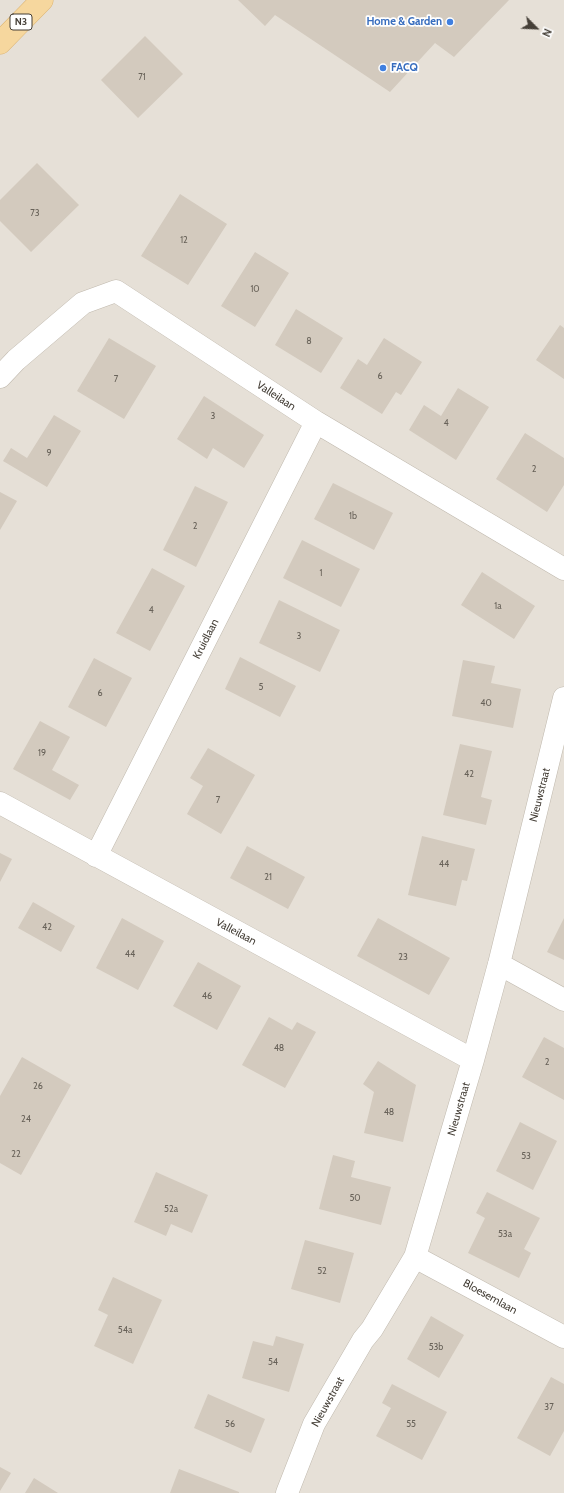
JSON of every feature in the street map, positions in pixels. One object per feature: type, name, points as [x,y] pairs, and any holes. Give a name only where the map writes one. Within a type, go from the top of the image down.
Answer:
[{"type":"main road","name":"N3","points":[[0,43],[42,0]]},
{"type":"street","name":"Valleilaan","points":[[0,377],[16,360],[83,303],[116,291],[316,422],[564,569]]},
{"type":"street","name":"Kruidlaan","points":[[96,856],[316,422]]},
{"type":"street","name":"Nieuwstraat","points":[[288,1493],[314,1424],[363,1340],[372,1329],[415,1257],[473,1060],[499,964],[564,698]]},
{"type":"street","name":"Valleilaan","points":[[0,803],[473,1060]]},
{"type":"street","points":[[499,964],[564,1000]]},
{"type":"street","name":"Bloesemlaan","points":[[415,1257],[564,1338]]},
{"type":"shaded area","points":[[0,0],[564,0],[564,1493],[0,1493]]},
{"type":"building","name":"FACQ","points":[[238,0],[509,0],[454,57],[435,43],[390,92],[275,15],[265,26]]},
{"type":"building","points":[[145,36],[183,74],[138,118],[101,80]]},
{"type":"building","points":[[37,163],[79,205],[31,252],[0,221],[0,200]]},
{"type":"building","points":[[180,194],[227,224],[188,285],[141,256]]},
{"type":"building","points":[[255,252],[289,273],[255,327],[221,306]]},
{"type":"building","points":[[296,309],[343,338],[321,373],[275,345]]},
{"type":"building","points":[[560,325],[564,328],[564,379],[536,360]]},
{"type":"building","points":[[109,338],[156,366],[124,419],[77,391]]},
{"type":"building","points":[[384,338],[422,362],[401,395],[396,392],[382,414],[340,388],[358,359],[367,365]]},
{"type":"building","points":[[458,388],[489,407],[456,460],[409,430],[424,405],[441,416]]},
{"type":"building","points":[[204,396],[264,435],[244,468],[213,448],[207,459],[177,439]]},
{"type":"building","points":[[54,415],[81,431],[47,487],[3,461],[11,448],[27,458]]},
{"type":"building","points":[[525,433],[564,458],[564,485],[547,512],[496,479]]},
{"type":"building","points":[[333,483],[393,513],[374,550],[314,519]]},
{"type":"building","points":[[195,486],[228,502],[196,567],[163,550]]},
{"type":"building","points":[[0,492],[17,501],[0,530]]},
{"type":"building","points":[[302,540],[360,569],[341,607],[283,578]]},
{"type":"building","points":[[152,568],[185,586],[150,651],[116,633]]},
{"type":"building","points":[[482,572],[535,606],[514,639],[461,605]]},
{"type":"building","points":[[279,600],[340,630],[320,672],[259,643]]},
{"type":"building","points":[[240,657],[296,686],[280,717],[225,689]]},
{"type":"building","points":[[94,658],[132,678],[106,727],[68,707]]},
{"type":"building","points":[[463,660],[495,666],[491,683],[521,689],[513,728],[452,716]]},
{"type":"building","points":[[40,721],[70,737],[52,770],[79,785],[70,800],[13,769]]},
{"type":"building","points":[[460,744],[492,751],[481,797],[492,800],[486,825],[443,815]]},
{"type":"building","points":[[208,748],[255,775],[221,834],[187,814],[203,786],[190,778]]},
{"type":"building","points":[[422,836],[475,849],[467,881],[462,880],[456,906],[408,895]]},
{"type":"building","points":[[247,846],[305,877],[288,909],[230,878]]},
{"type":"building","points":[[0,853],[12,859],[0,882]]},
{"type":"building","points":[[33,902],[75,926],[61,952],[18,928]]},
{"type":"building","points":[[122,918],[164,941],[138,990],[96,968]]},
{"type":"building","points":[[378,918],[450,958],[429,995],[357,956]]},
{"type":"building","points":[[564,918],[564,960],[547,952]]},
{"type":"building","points":[[198,962],[241,986],[217,1030],[173,1006]]},
{"type":"building","points":[[269,1017],[292,1030],[297,1022],[316,1032],[285,1088],[242,1065]]},
{"type":"building","points":[[544,1037],[564,1048],[564,1100],[522,1077]]},
{"type":"building","points":[[22,1057],[71,1085],[21,1175],[0,1163],[0,1096]]},
{"type":"building","points":[[378,1061],[416,1085],[403,1142],[364,1133],[374,1092],[363,1084]]},
{"type":"building","points":[[520,1122],[557,1141],[533,1190],[496,1171]]},
{"type":"building","points":[[333,1155],[355,1161],[351,1177],[391,1187],[381,1225],[319,1209]]},
{"type":"building","points":[[156,1172],[208,1195],[192,1233],[171,1224],[166,1236],[134,1222]]},
{"type":"building","points":[[487,1192],[540,1218],[524,1249],[531,1253],[519,1278],[468,1253],[485,1218],[476,1213]]},
{"type":"building","points":[[305,1240],[354,1253],[340,1303],[291,1289]]},
{"type":"building","points":[[113,1277],[162,1300],[133,1364],[94,1346],[108,1315],[98,1310]]},
{"type":"building","points":[[431,1316],[464,1335],[439,1378],[407,1359]]},
{"type":"building","points":[[276,1336],[304,1344],[289,1392],[242,1378],[253,1341],[273,1346]]},
{"type":"building","points":[[551,1377],[564,1384],[564,1431],[550,1456],[517,1438]]},
{"type":"building","points":[[392,1384],[447,1412],[422,1460],[376,1436],[391,1408],[382,1403]]},
{"type":"building","points":[[208,1394],[265,1419],[251,1453],[194,1428]]},
{"type":"building","points":[[0,1467],[11,1473],[0,1491]]},
{"type":"building","points":[[179,1469],[239,1492],[239,1493],[170,1493]]},
{"type":"building","points":[[34,1478],[58,1493],[25,1493]]},
{"type":"place","name":"Home & Garden","points":[[450,22]]},
{"type":"place","name":"FACQ","points":[[383,68]]}]
